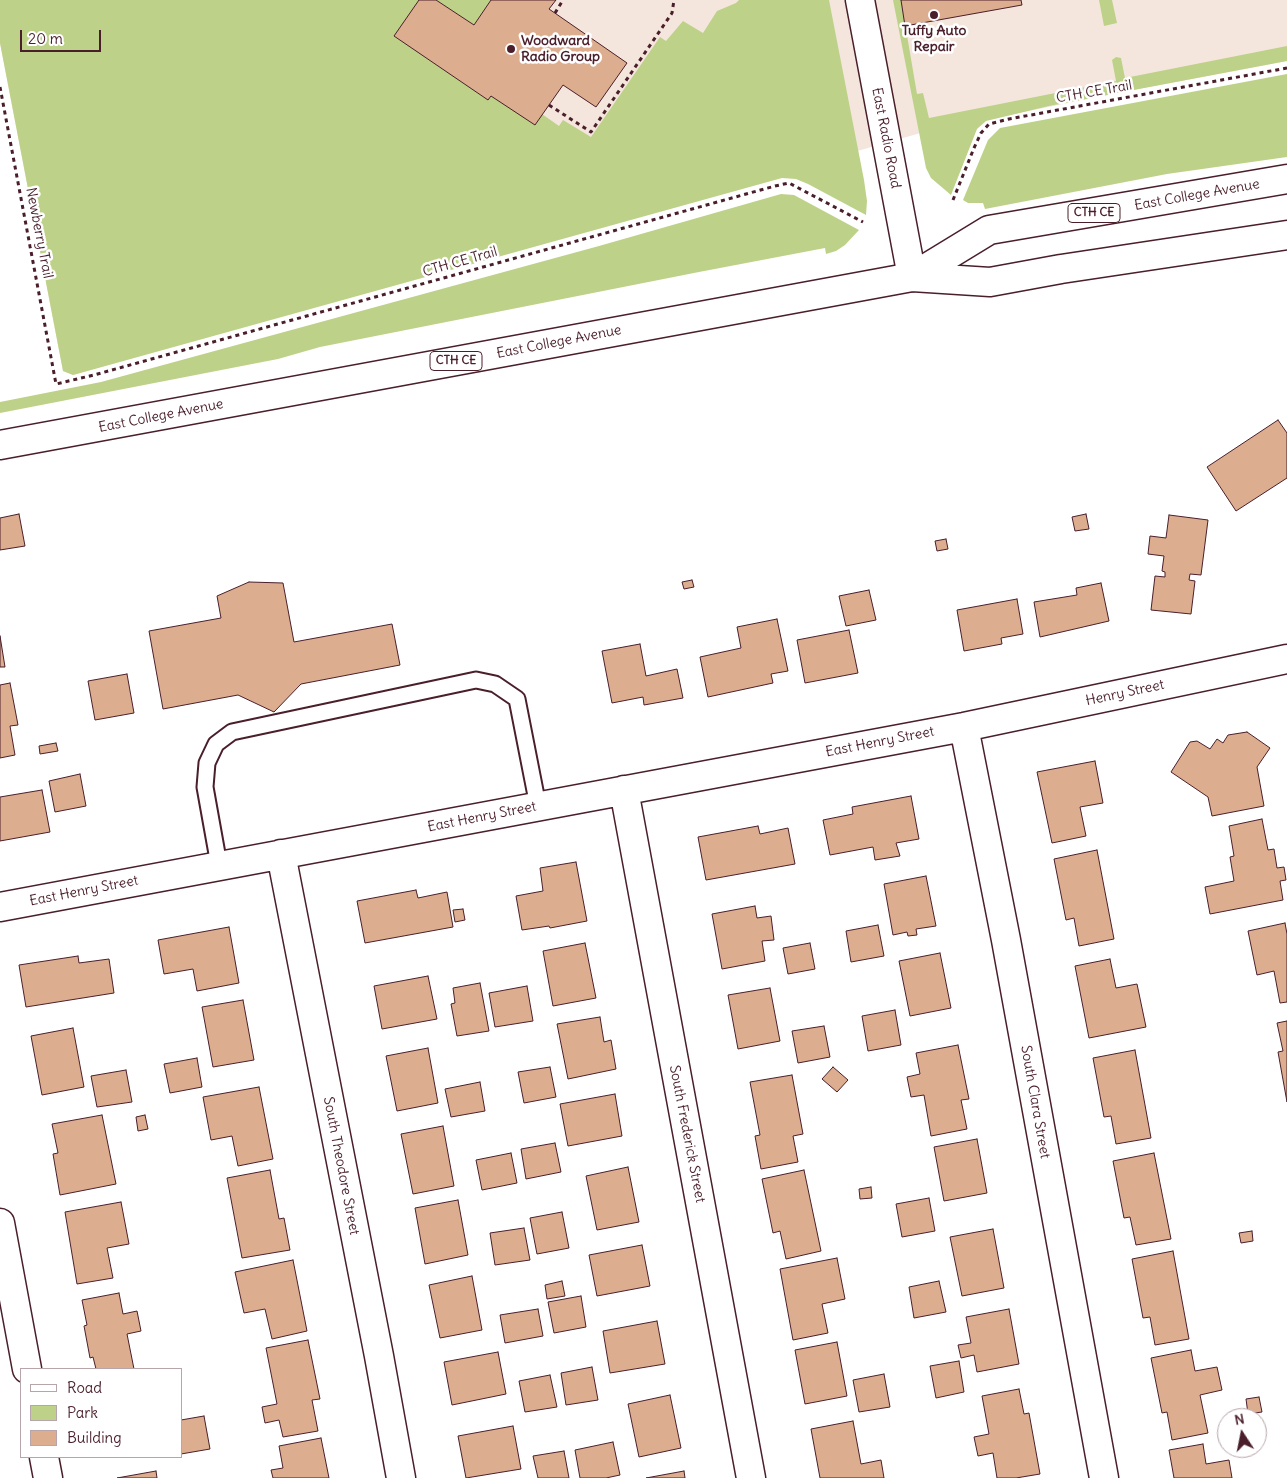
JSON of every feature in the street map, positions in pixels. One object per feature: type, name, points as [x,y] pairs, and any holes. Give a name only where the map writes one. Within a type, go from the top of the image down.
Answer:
[{"type":"street","name":"East Radio Road","points":[[860,0],[912,276]]},
{"type":"street","name":"East College Avenue","points":[[912,276],[989,230],[1287,179]]},
{"type":"street","name":"East College Avenue","points":[[0,446],[912,276],[990,282],[1061,269],[1287,235]]},
{"type":"street","name":"Henry Street","points":[[964,727],[1287,659]]},
{"type":"street","name":"East Henry Street","points":[[0,907],[964,727]]},
{"type":"street","name":"South Clara Street","points":[[964,727],[1007,949],[1104,1478]]},
{"type":"street","name":"South Frederick Street","points":[[624,790],[751,1478]]},
{"type":"street","name":"South Theodore Street","points":[[281,854],[400,1478]]},
{"type":"street","points":[[0,1223],[27,1368]]},
{"type":"street","points":[[44,1458],[48,1478]]},
{"type":"lane","points":[[219,866],[205,788],[207,763],[216,744],[232,732],[476,680],[494,684],[517,699],[538,806]]},
{"type":"path","points":[[555,13],[563,0]]},
{"type":"path","points":[[549,105],[591,132],[672,13],[674,0]]},
{"type":"path","name":"CTH CE Trail","points":[[953,200],[981,133],[989,124],[1287,68]]},
{"type":"path","name":"Newberry Trail","points":[[0,87],[56,384]]},
{"type":"path","name":"CTH CE Trail","points":[[56,384],[775,186],[789,184],[863,222]]},
{"type":"shaded area","points":[[0,0],[1287,0],[1287,61],[924,132],[73,375],[63,371],[0,43]]},
{"type":"green space","points":[[0,0],[419,0],[395,36],[488,100],[491,96],[542,114],[559,126],[563,120],[591,137],[660,37],[666,41],[683,21],[703,33],[717,11],[739,0],[829,0],[864,180],[867,201],[866,215],[808,184],[796,179],[782,178],[73,375],[63,371],[0,43]]},
{"type":"green space","points":[[436,0],[491,0],[474,25]]},
{"type":"green space","points":[[893,0],[901,0],[917,94],[923,93],[929,118],[1116,81],[1112,60],[1116,57],[1121,58],[1125,78],[1287,46],[1287,61],[1049,106],[986,121],[977,129],[951,195],[931,178],[926,168]]},
{"type":"green space","points":[[1099,0],[1112,0],[1117,23],[1104,26]]},
{"type":"green space","points":[[1287,74],[1287,157],[1167,174],[985,209],[983,203],[968,203],[963,200],[988,140],[1000,128]]},
{"type":"green space","points":[[781,194],[794,195],[859,230],[845,245],[836,251],[826,254],[825,248],[699,272],[320,347],[278,359],[0,413],[0,402],[101,382],[599,246]]},
{"type":"building","name":"Woodward Radio Group","points":[[419,0],[436,0],[474,25],[491,0],[556,0],[549,9],[627,63],[596,107],[563,85],[535,125],[491,96],[488,100],[394,36]]},
{"type":"building","name":"Tuffy Auto Repair","points":[[901,0],[1021,0],[1022,5],[905,26]]},
{"type":"building","points":[[1278,420],[1287,433],[1287,478],[1236,511],[1207,467]]},
{"type":"building","points":[[19,514],[25,546],[0,550],[0,518]]},
{"type":"building","points":[[1086,514],[1089,529],[1075,531],[1072,517]]},
{"type":"building","points":[[1169,515],[1208,520],[1201,575],[1190,574],[1189,580],[1195,581],[1191,614],[1151,610],[1155,576],[1165,577],[1165,572],[1162,571],[1164,556],[1148,554],[1150,536],[1166,538]]},
{"type":"building","points":[[946,539],[948,549],[937,551],[935,541]]},
{"type":"building","points":[[692,580],[694,587],[684,589],[682,582]]},
{"type":"building","points":[[249,582],[283,583],[294,642],[392,624],[400,665],[301,684],[274,712],[238,695],[163,709],[149,631],[221,618],[217,596]]},
{"type":"building","points":[[1101,583],[1109,621],[1040,637],[1034,602],[1077,595],[1076,588]]},
{"type":"building","points":[[869,590],[876,620],[846,626],[839,596]]},
{"type":"building","points":[[1017,599],[1023,634],[1001,638],[1002,644],[964,651],[957,610]]},
{"type":"building","points":[[777,619],[788,671],[771,674],[773,683],[708,697],[700,657],[741,648],[737,627]]},
{"type":"building","points":[[849,630],[858,673],[805,683],[797,640]]},
{"type":"building","points":[[0,636],[5,667],[0,667]]},
{"type":"building","points":[[640,644],[646,676],[677,669],[683,698],[644,705],[643,697],[612,703],[602,651]]},
{"type":"building","points":[[127,674],[134,713],[95,720],[88,681]]},
{"type":"building","points":[[10,683],[18,725],[10,726],[15,755],[0,758],[0,685]]},
{"type":"building","points":[[1247,732],[1270,748],[1257,767],[1264,806],[1212,816],[1208,797],[1171,772],[1190,742],[1197,741],[1210,749],[1217,739],[1223,743],[1228,735]]},
{"type":"building","points":[[56,743],[58,751],[40,754],[39,746]]},
{"type":"building","points":[[1095,761],[1103,803],[1080,807],[1086,836],[1052,843],[1037,772]]},
{"type":"building","points":[[80,774],[86,806],[55,812],[49,781]]},
{"type":"building","points":[[42,790],[50,832],[0,841],[0,797]]},
{"type":"building","points":[[911,796],[919,839],[896,843],[900,856],[875,860],[873,847],[830,855],[823,820],[853,814],[852,807]]},
{"type":"building","points":[[1262,819],[1268,850],[1274,849],[1277,868],[1284,867],[1286,880],[1280,881],[1283,900],[1210,914],[1205,887],[1234,881],[1230,857],[1234,856],[1229,826]]},
{"type":"building","points":[[758,826],[760,834],[788,828],[795,864],[706,880],[698,837]]},
{"type":"building","points":[[1097,850],[1114,939],[1079,946],[1074,918],[1066,920],[1054,859]]},
{"type":"building","points":[[576,862],[587,921],[550,928],[549,926],[522,930],[516,896],[543,891],[540,868]]},
{"type":"building","points":[[926,876],[936,926],[916,929],[917,935],[908,936],[907,932],[893,935],[884,884]]},
{"type":"building","points":[[416,890],[418,898],[447,892],[453,927],[365,943],[357,901]]},
{"type":"building","points":[[755,906],[757,918],[771,916],[774,940],[762,941],[765,961],[722,969],[712,914]]},
{"type":"building","points":[[463,909],[465,920],[455,922],[453,910]]},
{"type":"building","points":[[1285,923],[1287,934],[1287,1002],[1280,1003],[1274,971],[1257,975],[1248,931]]},
{"type":"building","points":[[878,925],[884,956],[851,962],[846,931]]},
{"type":"building","points":[[229,927],[239,983],[197,991],[193,969],[164,974],[158,940]]},
{"type":"building","points":[[585,943],[596,998],[553,1006],[543,951]]},
{"type":"building","points":[[810,943],[815,969],[788,974],[783,948]]},
{"type":"building","points":[[940,953],[951,1008],[910,1016],[899,961]]},
{"type":"building","points":[[78,956],[79,963],[109,959],[114,993],[26,1007],[19,965]]},
{"type":"building","points":[[1110,959],[1116,988],[1137,984],[1146,1027],[1089,1038],[1075,966]]},
{"type":"building","points":[[428,976],[437,1019],[382,1029],[374,986]]},
{"type":"building","points":[[480,983],[489,1031],[457,1036],[451,1004],[455,1003],[453,988]]},
{"type":"building","points":[[527,986],[533,1021],[495,1027],[489,993]]},
{"type":"building","points":[[770,988],[780,1041],[738,1049],[728,995]]},
{"type":"building","points":[[243,1000],[254,1060],[213,1067],[202,1007]]},
{"type":"building","points":[[895,1010],[901,1045],[868,1051],[862,1016]]},
{"type":"building","points":[[600,1017],[604,1042],[611,1040],[616,1069],[568,1079],[557,1024]]},
{"type":"building","points":[[1287,1021],[1287,1102],[1278,1052],[1283,1051],[1277,1023]]},
{"type":"building","points":[[824,1026],[830,1057],[798,1063],[792,1031]]},
{"type":"building","points":[[73,1028],[84,1087],[42,1095],[31,1036]]},
{"type":"building","points":[[958,1045],[969,1099],[961,1100],[967,1129],[931,1136],[924,1095],[911,1097],[907,1077],[920,1074],[916,1053]]},
{"type":"building","points":[[428,1048],[438,1103],[397,1111],[386,1056]]},
{"type":"building","points":[[1135,1050],[1151,1138],[1116,1144],[1111,1116],[1104,1117],[1093,1058]]},
{"type":"building","points":[[197,1058],[202,1087],[170,1093],[164,1064]]},
{"type":"building","points":[[550,1067],[556,1097],[524,1103],[518,1072]]},
{"type":"building","points":[[833,1067],[848,1080],[837,1092],[822,1079]]},
{"type":"building","points":[[126,1070],[132,1102],[97,1107],[91,1076]]},
{"type":"building","points":[[792,1075],[803,1134],[793,1136],[798,1162],[761,1169],[755,1136],[760,1135],[750,1082]]},
{"type":"building","points":[[480,1082],[485,1111],[451,1117],[445,1089]]},
{"type":"building","points":[[259,1087],[273,1159],[238,1166],[232,1136],[211,1140],[203,1097]]},
{"type":"building","points":[[615,1094],[622,1136],[568,1146],[560,1104]]},
{"type":"building","points":[[102,1115],[116,1184],[60,1195],[53,1154],[58,1153],[52,1124]]},
{"type":"building","points":[[145,1115],[148,1129],[138,1131],[136,1117]]},
{"type":"building","points":[[443,1126],[454,1186],[413,1194],[401,1134]]},
{"type":"building","points":[[977,1139],[987,1193],[944,1201],[934,1147]]},
{"type":"building","points":[[555,1143],[561,1172],[526,1179],[521,1149]]},
{"type":"building","points":[[511,1153],[517,1183],[482,1190],[476,1160]]},
{"type":"building","points":[[1154,1153],[1171,1239],[1136,1245],[1130,1217],[1124,1218],[1113,1161]]},
{"type":"building","points":[[628,1167],[639,1222],[597,1230],[586,1176]]},
{"type":"building","points":[[270,1170],[279,1219],[284,1218],[290,1250],[242,1258],[227,1178]]},
{"type":"building","points":[[804,1170],[821,1251],[786,1259],[780,1231],[773,1233],[762,1179]]},
{"type":"building","points":[[871,1187],[872,1198],[860,1199],[859,1189]]},
{"type":"building","points":[[929,1198],[935,1231],[902,1237],[896,1204]]},
{"type":"building","points":[[458,1200],[468,1255],[425,1264],[415,1208]]},
{"type":"building","points":[[121,1202],[129,1244],[107,1248],[113,1278],[77,1284],[65,1212]]},
{"type":"building","points":[[562,1212],[569,1248],[537,1254],[530,1218]]},
{"type":"building","points":[[524,1228],[530,1260],[495,1265],[490,1233]]},
{"type":"building","points":[[993,1229],[1004,1288],[962,1296],[950,1237]]},
{"type":"building","points":[[1252,1231],[1253,1241],[1241,1243],[1239,1233]]},
{"type":"building","points":[[642,1245],[650,1286],[597,1296],[589,1255]]},
{"type":"building","points":[[1173,1251],[1189,1339],[1155,1345],[1150,1317],[1143,1318],[1132,1259]]},
{"type":"building","points":[[837,1258],[845,1299],[822,1304],[828,1333],[793,1340],[780,1269]]},
{"type":"building","points":[[293,1260],[307,1331],[272,1339],[265,1309],[244,1313],[235,1272]]},
{"type":"building","points":[[472,1276],[482,1330],[440,1338],[429,1285]]},
{"type":"building","points":[[562,1281],[565,1296],[547,1299],[545,1285]]},
{"type":"building","points":[[939,1281],[946,1312],[914,1318],[909,1287]]},
{"type":"building","points":[[119,1293],[123,1314],[137,1311],[141,1331],[127,1334],[134,1368],[96,1368],[93,1357],[90,1358],[84,1326],[87,1325],[82,1300]]},
{"type":"building","points":[[581,1296],[586,1327],[554,1333],[548,1302]]},
{"type":"building","points":[[538,1309],[543,1336],[505,1343],[500,1315]]},
{"type":"building","points":[[1009,1309],[1019,1364],[977,1372],[974,1355],[961,1358],[958,1345],[971,1343],[966,1317]]},
{"type":"building","points":[[657,1321],[665,1364],[610,1373],[603,1331]]},
{"type":"building","points":[[308,1340],[320,1399],[312,1400],[318,1431],[283,1437],[279,1420],[265,1423],[262,1407],[277,1404],[266,1348]]},
{"type":"building","points":[[837,1342],[847,1396],[805,1404],[795,1350]]},
{"type":"building","points":[[1191,1350],[1195,1371],[1217,1367],[1222,1390],[1200,1395],[1208,1433],[1172,1440],[1167,1412],[1162,1413],[1151,1358]]},
{"type":"building","points":[[498,1352],[506,1394],[452,1405],[444,1362]]},
{"type":"building","points":[[959,1361],[964,1392],[936,1398],[930,1366]]},
{"type":"building","points":[[592,1367],[598,1400],[566,1405],[561,1373]]},
{"type":"building","points":[[884,1374],[890,1407],[859,1412],[853,1380]]},
{"type":"building","points":[[550,1375],[557,1407],[525,1412],[519,1381]]},
{"type":"building","points":[[1019,1389],[1024,1414],[1029,1413],[1040,1474],[1016,1478],[997,1478],[993,1453],[978,1456],[974,1437],[989,1434],[982,1396]]},
{"type":"building","points":[[670,1395],[681,1448],[639,1457],[628,1404]]},
{"type":"building","points":[[1259,1397],[1261,1408],[1247,1408],[1246,1399]]},
{"type":"building","points":[[204,1416],[210,1449],[182,1454],[182,1420]]},
{"type":"building","points":[[853,1421],[861,1464],[881,1460],[884,1478],[820,1478],[811,1429]]},
{"type":"building","points":[[513,1426],[521,1469],[466,1478],[458,1436]]},
{"type":"building","points":[[321,1438],[329,1478],[273,1478],[271,1470],[283,1468],[279,1446]]},
{"type":"building","points":[[613,1442],[620,1475],[606,1478],[580,1478],[575,1450]]},
{"type":"building","points":[[1203,1444],[1206,1464],[1229,1460],[1232,1478],[1174,1478],[1169,1450]]},
{"type":"building","points":[[564,1451],[569,1478],[538,1478],[533,1456]]},
{"type":"building","points":[[156,1471],[157,1478],[117,1478]]},
{"type":"building","points":[[684,1471],[685,1478],[646,1478]]},
{"type":"place","name":"Tuffy Auto Repair","points":[[934,15]]},
{"type":"place","name":"Woodward Radio Group","points":[[511,49]]}]
